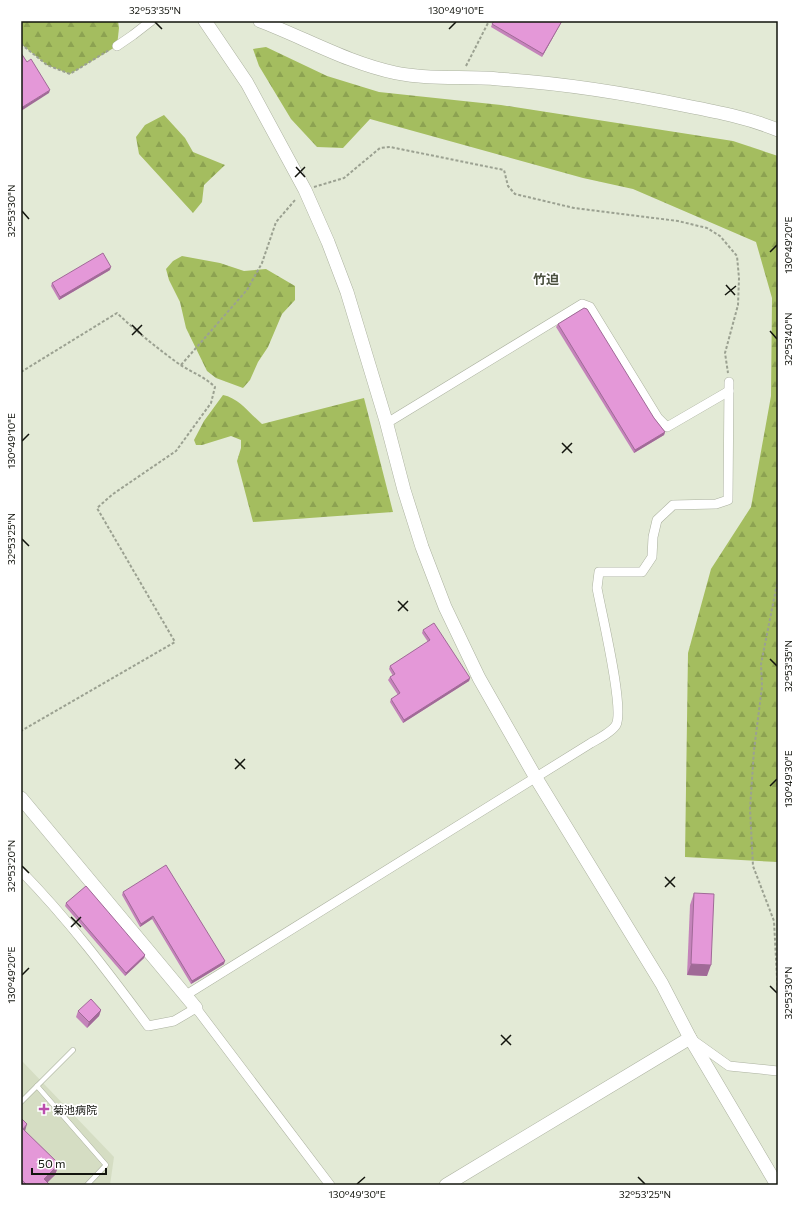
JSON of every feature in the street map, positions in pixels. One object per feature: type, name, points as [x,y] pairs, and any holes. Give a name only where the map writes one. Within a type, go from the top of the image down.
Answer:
[{"type":"street","points":[[117,46],[134,35],[151,21]]},
{"type":"street","points":[[205,21],[247,83],[305,190],[328,242],[347,292],[387,423],[404,490],[422,547],[445,608],[480,678],[536,778],[662,984],[690,1038],[777,1185]]},
{"type":"street","points":[[260,21],[336,54],[366,65],[396,73],[451,79],[498,79],[575,86],[637,95],[724,114],[778,130]]},
{"type":"street","points":[[387,423],[582,304],[590,307],[658,418],[667,426],[729,386]]},
{"type":"street","points":[[186,995],[536,778],[616,726],[619,718],[618,698],[597,588],[598,572],[642,572],[652,557],[653,537],[657,520],[673,505],[716,504],[728,500],[729,386]]},
{"type":"street","points":[[21,798],[186,995],[330,1185]]},
{"type":"street","points":[[21,871],[50,900],[100,962],[148,1026],[174,1021],[196,1008]]},
{"type":"street","points":[[690,1038],[729,1066],[778,1071]]},
{"type":"street","points":[[446,1185],[690,1038]]},
{"type":"lane","points":[[21,1102],[73,1050]]},
{"type":"lane","points":[[37,1086],[106,1165],[88,1185]]},
{"type":"path","points":[[451,79],[469,64],[489,21]]},
{"type":"path","points":[[21,44],[47,65],[70,74],[117,46]]},
{"type":"path","points":[[181,365],[247,290],[262,263],[276,222],[305,190],[344,178],[380,148],[390,147],[504,170],[508,186],[514,194],[574,208],[678,221],[707,228],[720,236],[737,256],[738,305],[725,353],[729,386]]},
{"type":"path","points":[[21,372],[117,313],[144,338],[181,365],[207,379],[215,387],[211,403],[176,451],[114,494],[97,508],[175,642],[21,731]]},
{"type":"path","points":[[778,579],[764,639],[761,664],[762,687],[754,750],[750,809],[753,866],[774,921],[778,996]]},
{"type":"shaded area","name":"菊池病院","points":[[21,1060],[114,1157],[110,1185],[21,1185]]},
{"type":"green space","points":[[21,21],[118,21],[119,28],[117,46],[70,74],[47,65],[21,44]]},
{"type":"green space","points":[[266,47],[327,76],[379,92],[501,105],[733,141],[778,156],[778,862],[685,857],[688,653],[711,569],[751,507],[771,396],[772,298],[756,242],[633,189],[583,178],[370,119],[343,148],[317,147],[291,119],[259,66],[253,49]]},
{"type":"green space","points":[[164,115],[185,138],[193,152],[225,165],[204,185],[202,202],[193,213],[139,154],[136,137],[145,125]]},
{"type":"green space","points":[[182,256],[220,263],[244,271],[266,269],[295,286],[295,300],[282,314],[268,347],[258,362],[250,380],[243,388],[216,378],[207,371],[186,328],[180,302],[169,280],[166,269],[173,261]]},
{"type":"green space","points":[[223,395],[234,399],[262,424],[364,398],[393,512],[253,522],[237,461],[241,448],[241,440],[231,436],[202,445],[196,445],[194,440],[204,421]]},
{"type":"building","points":[[494,21],[562,21],[543,54],[492,24]]},
{"type":"building","points":[[21,53],[27,62],[31,59],[50,90],[21,108]]},
{"type":"building","points":[[103,253],[111,267],[60,297],[52,283]]},
{"type":"building","points":[[584,308],[587,309],[654,418],[665,432],[635,450],[558,324]]},
{"type":"building","points":[[434,623],[470,678],[404,720],[391,699],[400,693],[390,677],[395,674],[390,666],[430,640],[423,630]]},
{"type":"building","points":[[166,865],[225,961],[192,981],[153,916],[141,924],[123,892]]},
{"type":"building","points":[[86,886],[145,955],[126,973],[66,903]]},
{"type":"building","points":[[694,893],[714,894],[711,965],[691,964]]},
{"type":"building","points":[[91,999],[101,1010],[89,1022],[78,1011]]},
{"type":"building","points":[[21,1118],[27,1124],[23,1129],[59,1164],[44,1179],[50,1185],[27,1185],[21,1179]]},
{"type":"place","name":"菊池病院","points":[[44,1109]]},
{"type":"district","name":"竹迫","points":[[546,279]]}]
